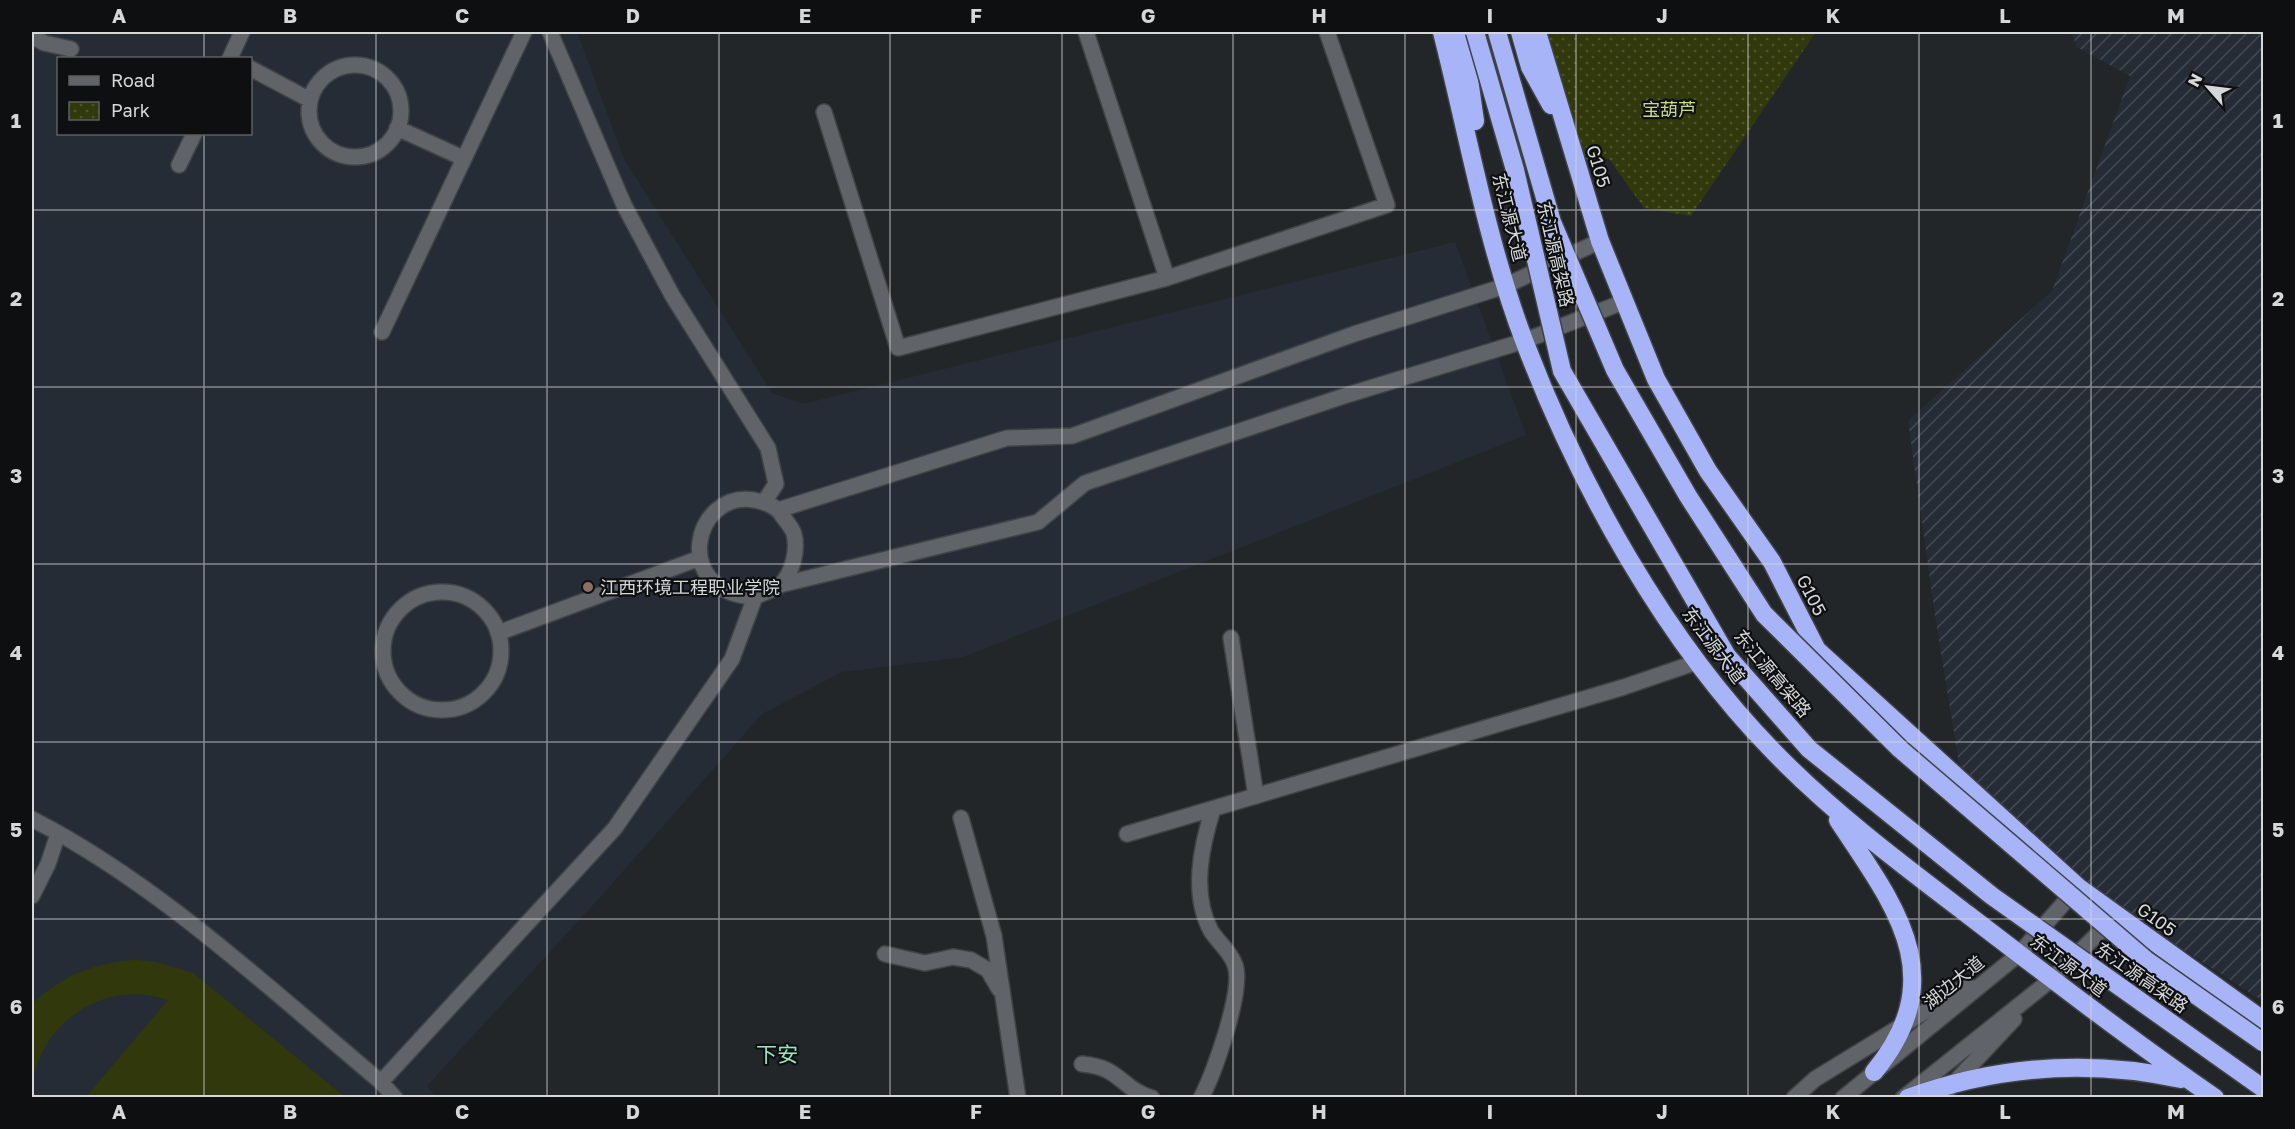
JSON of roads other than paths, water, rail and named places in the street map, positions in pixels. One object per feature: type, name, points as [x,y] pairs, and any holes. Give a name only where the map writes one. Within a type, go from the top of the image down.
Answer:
[{"type":"highway","name":"东江源大道","points":[[1442,32],[1506,285],[1524,341],[1554,415],[1601,508],[1652,595],[1697,662],[1771,750],[1827,804],[2019,954],[2215,1098]]},
{"type":"highway","points":[[1456,32],[1468,72],[1490,222]]},
{"type":"highway","name":"东江源高架路","points":[[1475,32],[1515,170],[1562,370],[1727,656],[1809,748],[1845,778],[1992,896],[2264,1089]]},
{"type":"highway","name":"东江源高架路","points":[[1497,32],[1552,222],[1615,370],[1688,496],[1764,614],[1908,756],[2146,960],[2264,1043]]},
{"type":"highway","points":[[1520,32],[1530,67],[1568,136]]},
{"type":"highway","name":"G105","points":[[1537,32],[1600,241],[1623,302],[1662,389],[1708,471],[1772,562],[1817,650],[2078,887],[2264,1021]]},
{"type":"highway","points":[[1827,804],[1884,892],[1907,937],[1912,990],[1904,1024],[1896,1042],[1874,1072]]},
{"type":"highway","points":[[1908,1098],[1953,1083],[1994,1074],[2060,1067],[2126,1070],[2192,1081]]},
{"type":"street","points":[[230,57],[242,32]]},
{"type":"street","points":[[382,332],[524,32]]},
{"type":"street","points":[[550,32],[624,205],[672,295],[768,448],[776,484],[764,502]]},
{"type":"street","points":[[1086,32],[1167,278]]},
{"type":"street","points":[[824,112],[898,348],[1167,278],[1388,205],[1327,32]]},
{"type":"street","points":[[1545,32],[1564,99]]},
{"type":"street","points":[[32,36],[44,43],[71,49]]},
{"type":"street","points":[[358,65],[369,67],[387,78],[398,96],[400,117],[398,128],[386,145],[367,155],[356,157],[335,153],[318,140],[313,131],[309,121],[310,100],[320,81],[337,68],[358,65]]},
{"type":"street","points":[[252,69],[310,100]]},
{"type":"street","points":[[398,128],[463,158]]},
{"type":"street","points":[[178,165],[193,135]]},
{"type":"street","points":[[778,510],[1007,438],[1072,436],[1354,334],[1506,285],[1600,241]]},
{"type":"street","points":[[780,585],[795,561],[794,532],[778,510],[764,502],[747,499],[730,502],[715,512],[704,525],[699,541],[700,558],[707,575],[720,589],[736,596],[755,597],[780,585],[1038,522],[1085,483],[1347,395],[1524,341],[1623,302]]},
{"type":"street","points":[[498,633],[700,558]]},
{"type":"street","points":[[429,593],[451,593],[471,600],[488,614],[498,633],[501,655],[490,686],[474,701],[454,710],[432,710],[412,703],[395,689],[385,670],[384,637],[393,617],[409,602],[429,593]]},
{"type":"street","points":[[381,1082],[615,828],[732,659],[755,597]]},
{"type":"street","points":[[1231,638],[1256,796]]},
{"type":"street","points":[[1127,834],[1624,687],[1697,662]]},
{"type":"street","points":[[1201,1098],[1217,1061],[1237,980],[1235,964],[1212,932],[1202,911],[1203,851],[1213,809]]},
{"type":"street","points":[[961,818],[994,936],[1018,1098]]},
{"type":"street","points":[[32,819],[128,879],[227,951],[381,1082],[395,1098]]},
{"type":"street","points":[[32,896],[48,864],[58,834]]},
{"type":"street","name":"湖边大道","points":[[1843,1098],[2019,954],[2078,887]]},
{"type":"street","points":[[1940,1098],[2052,978],[2117,916]]},
{"type":"street","points":[[885,954],[925,963],[953,957],[971,960],[988,970],[1004,997]]},
{"type":"street","points":[[1794,1098],[1815,1079],[2019,954]]},
{"type":"street","points":[[1903,1098],[2052,978]]},
{"type":"street","points":[[1082,1064],[1101,1066],[1136,1092],[1152,1098]]},
{"type":"place","name":"江西环境工程职业学院","points":[[588,587]]},
{"type":"district","name":"下安","points":[[777,1054]]},
{"type":"park label","name":"宝葫芦","points":[[1669,109]]}]
